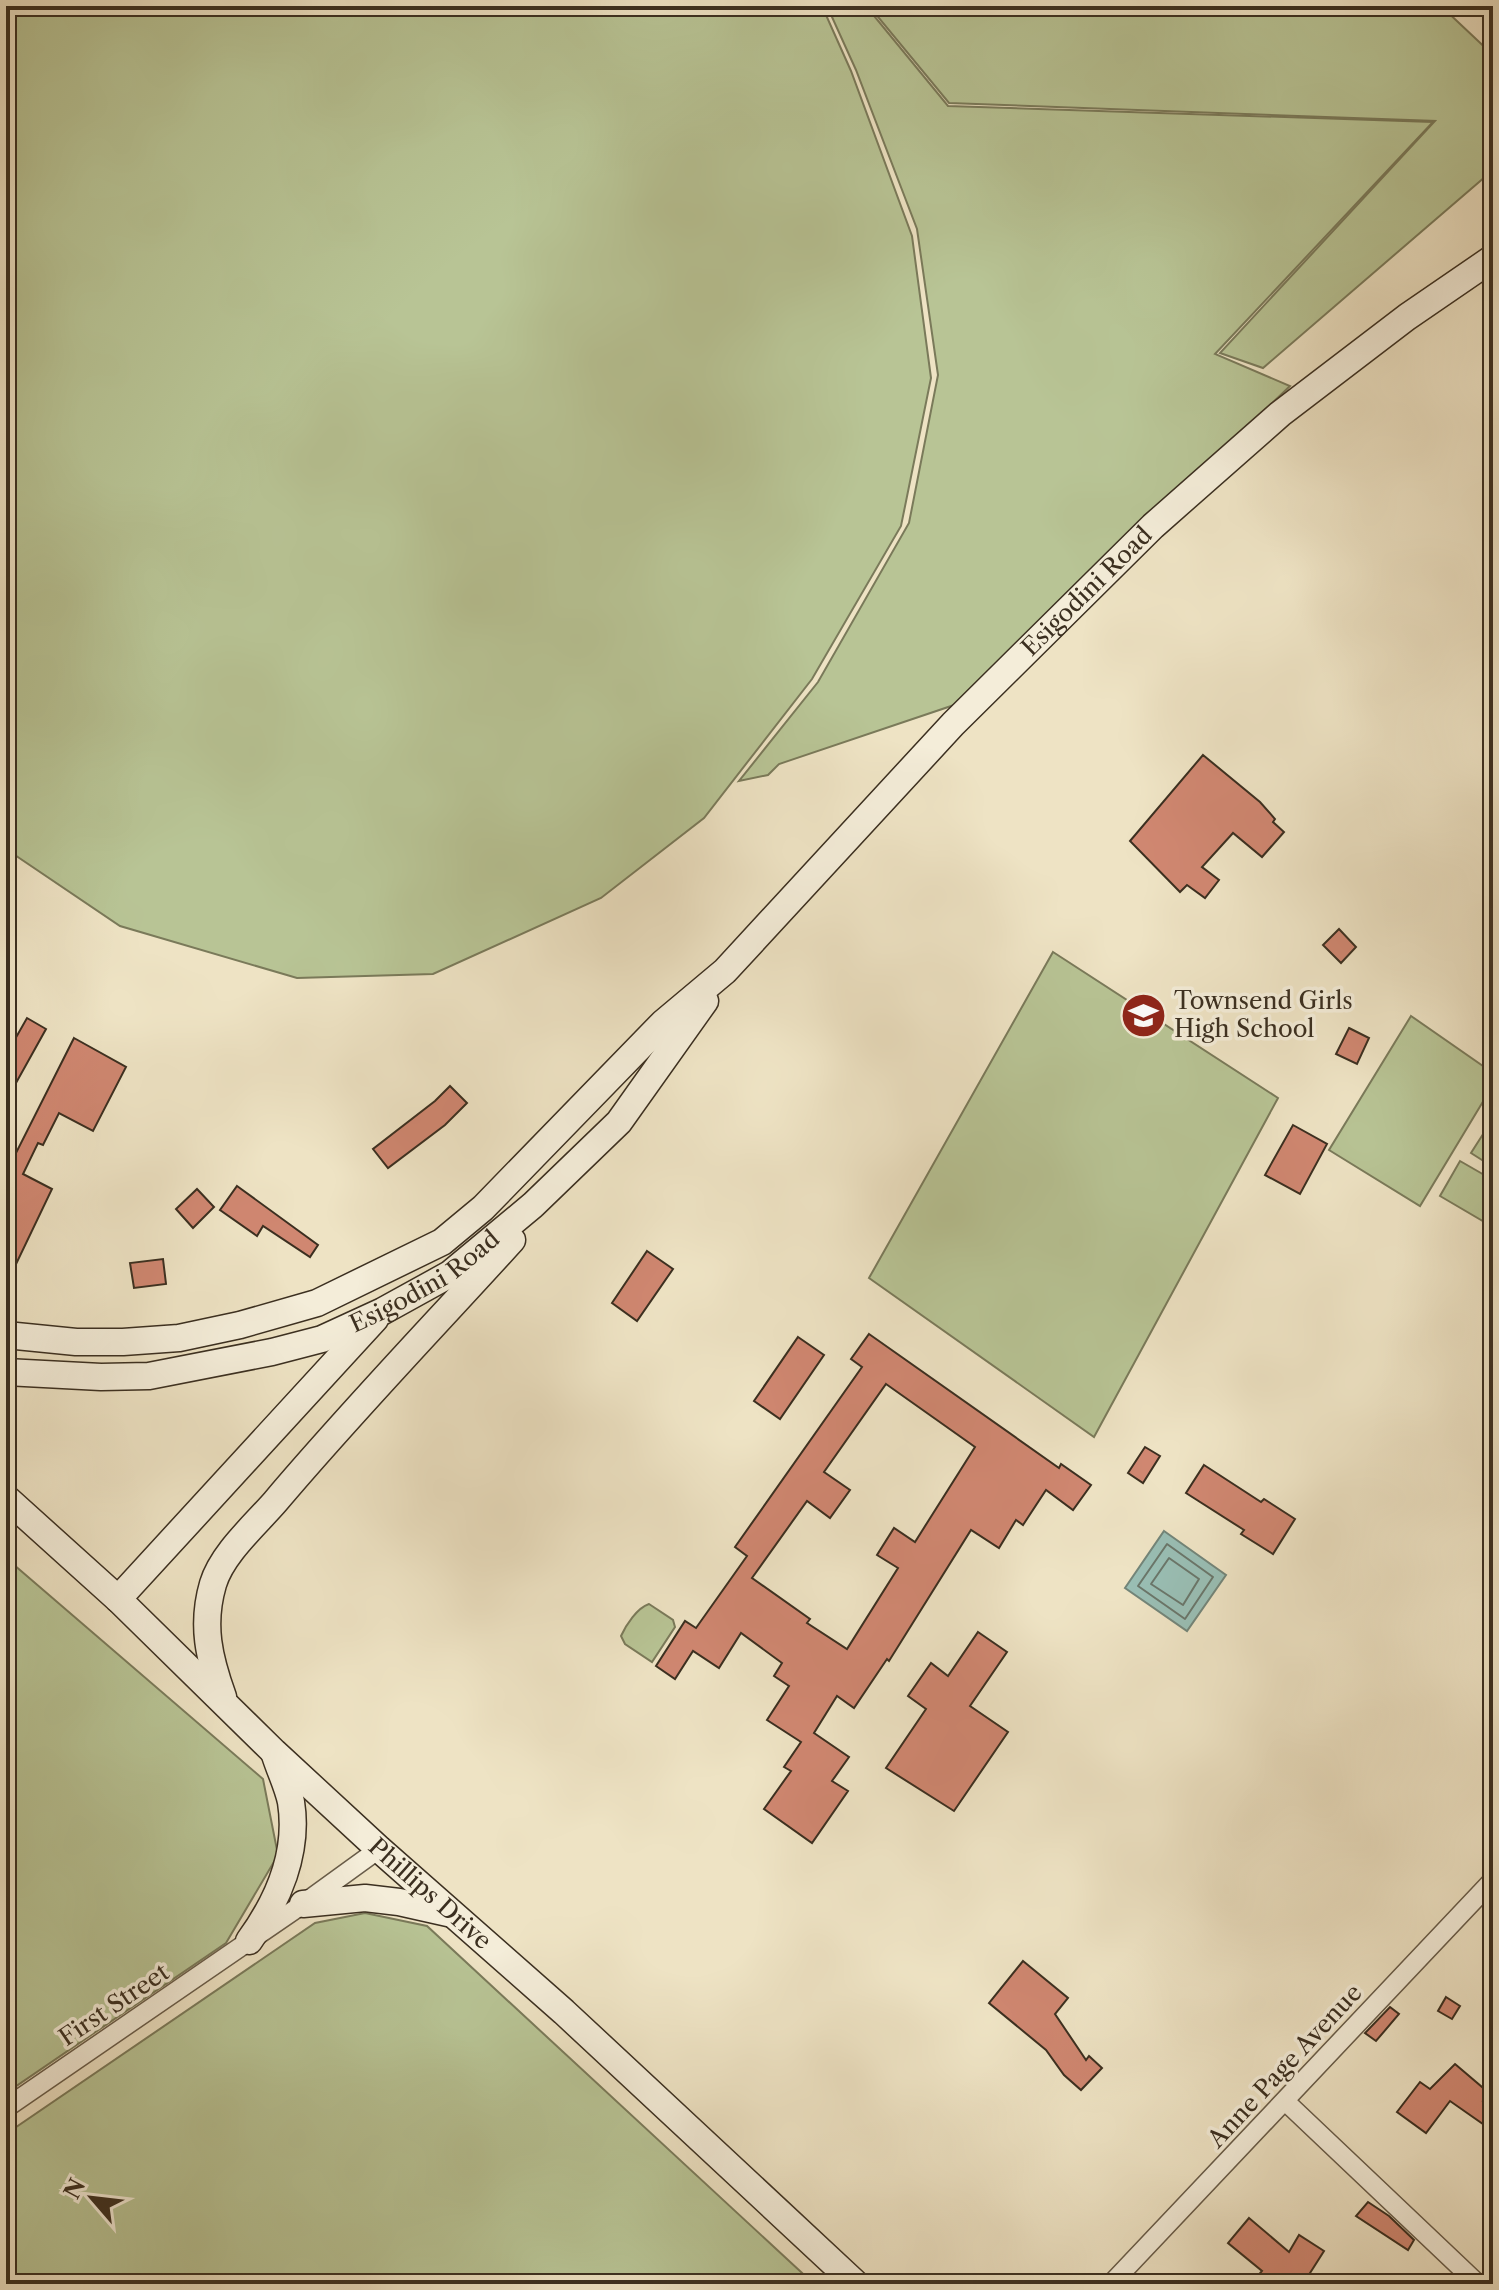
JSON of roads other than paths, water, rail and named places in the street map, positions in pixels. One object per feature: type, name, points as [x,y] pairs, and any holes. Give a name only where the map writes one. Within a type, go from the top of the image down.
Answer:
[{"type":"main road","name":"Esigodini Road","points":[[6,1335],[76,1342],[123,1342],[179,1338],[240,1325],[317,1303],[442,1242],[483,1208],[663,1023],[725,971],[953,724],[1176,505],[1280,414],[1407,317],[1493,258]]},
{"type":"main road","name":"Esigodini Road","points":[[6,1372],[101,1377],[163,1374],[272,1352],[322,1339],[383,1311],[450,1274],[533,1205],[619,1122],[725,971]]},
{"type":"main road","points":[[225,1704],[209,1656],[206,1631],[213,1582],[227,1559],[317,1453],[619,1122]]},
{"type":"main road","points":[[118,1599],[383,1311],[442,1242]]},
{"type":"main road","name":"Phillips Drive","points":[[6,1498],[118,1599],[274,1752],[575,2022],[856,2284]]},
{"type":"main road","points":[[249,1941],[267,1917],[278,1894],[292,1842],[290,1800],[274,1752]]},
{"type":"main road","points":[[303,1904],[365,1898],[452,1914]]},
{"type":"street","name":"First Street","points":[[6,2108],[379,1849]]},
{"type":"street","name":"Anne Page Avenue","points":[[1111,2284],[1493,1880]]},
{"type":"street","points":[[1285,2101],[1478,2284]]},
{"type":"water","points":[[1164,1531],[1226,1575],[1187,1631],[1125,1588]]},
{"type":"place","name":"Townsend Girls High School","points":[[1143,1015]]}]
